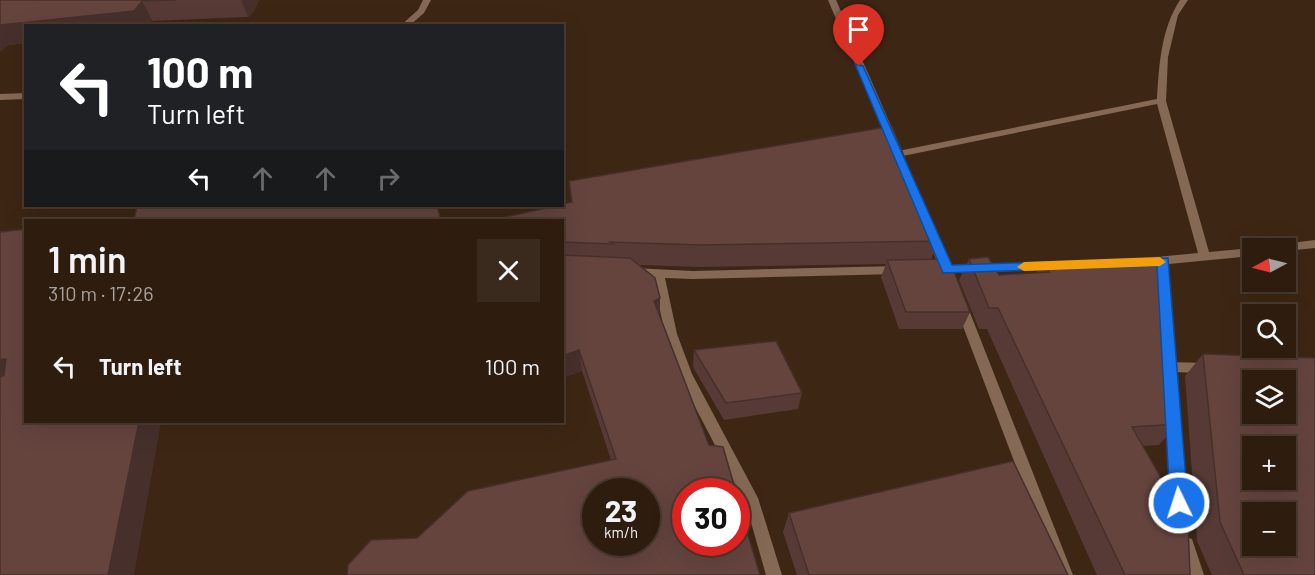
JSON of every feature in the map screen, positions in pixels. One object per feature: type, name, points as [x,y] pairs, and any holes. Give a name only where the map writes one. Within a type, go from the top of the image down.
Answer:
[{"type":"street","points":[[406,24],[421,11],[427,0]]},
{"type":"street","points":[[832,0],[867,89],[902,164]]},
{"type":"street","points":[[1184,0],[1174,15],[1164,57],[1161,101],[1205,257]]},
{"type":"street","points":[[0,97],[24,96]]},
{"type":"street","points":[[898,154],[1161,101]]},
{"type":"street","points":[[925,217],[1065,575]]},
{"type":"street","points":[[1296,246],[1315,244]]},
{"type":"street","points":[[1139,262],[1163,262],[1242,253]]},
{"type":"street","points":[[1163,262],[1166,320]]},
{"type":"street","points":[[622,272],[919,270],[1067,265]]},
{"type":"street","points":[[658,273],[671,334],[685,374],[753,503],[774,575]]},
{"type":"street","points":[[1169,367],[1215,368]]},
{"type":"street","points":[[1172,403],[1181,525],[1196,575]]},
{"type":"building","points":[[0,0],[176,0],[142,1],[134,11],[0,25]]},
{"type":"building","points":[[892,126],[938,241],[701,245],[564,242],[564,219],[496,219],[550,207],[564,207],[564,204],[572,202],[569,181]]},
{"type":"building","points":[[137,207],[437,207],[441,219],[134,219]]},
{"type":"building","points":[[24,229],[24,423],[139,423],[108,575],[0,575],[0,377],[4,375],[6,359],[0,360],[0,232]]},
{"type":"building","points":[[564,255],[630,258],[655,278],[660,298],[654,301],[709,445],[723,447],[732,478],[672,478],[672,556],[750,556],[750,541],[760,575],[347,575],[348,565],[371,540],[417,538],[468,491],[616,459],[579,350],[564,355]]},
{"type":"building","points":[[988,257],[999,275],[1049,272],[1042,262],[1161,257],[1178,424],[1132,427],[1188,525],[1190,575],[1125,575],[998,308],[989,308],[969,259]]},
{"type":"building","points":[[946,259],[948,265],[951,264],[970,312],[906,312],[887,260]]},
{"type":"building","points":[[776,341],[802,393],[726,403],[694,350]]},
{"type":"building","points":[[1203,354],[1242,355],[1242,358],[1315,358],[1315,575],[1244,575],[1220,522]]},
{"type":"building","points":[[1013,461],[1068,575],[809,575],[789,513]]},
{"type":"slow traffic","points":[[1024,267],[1160,262]]},
{"type":"route","points":[[859,66],[867,89],[898,154],[947,269],[1163,262],[1179,503]]}]
